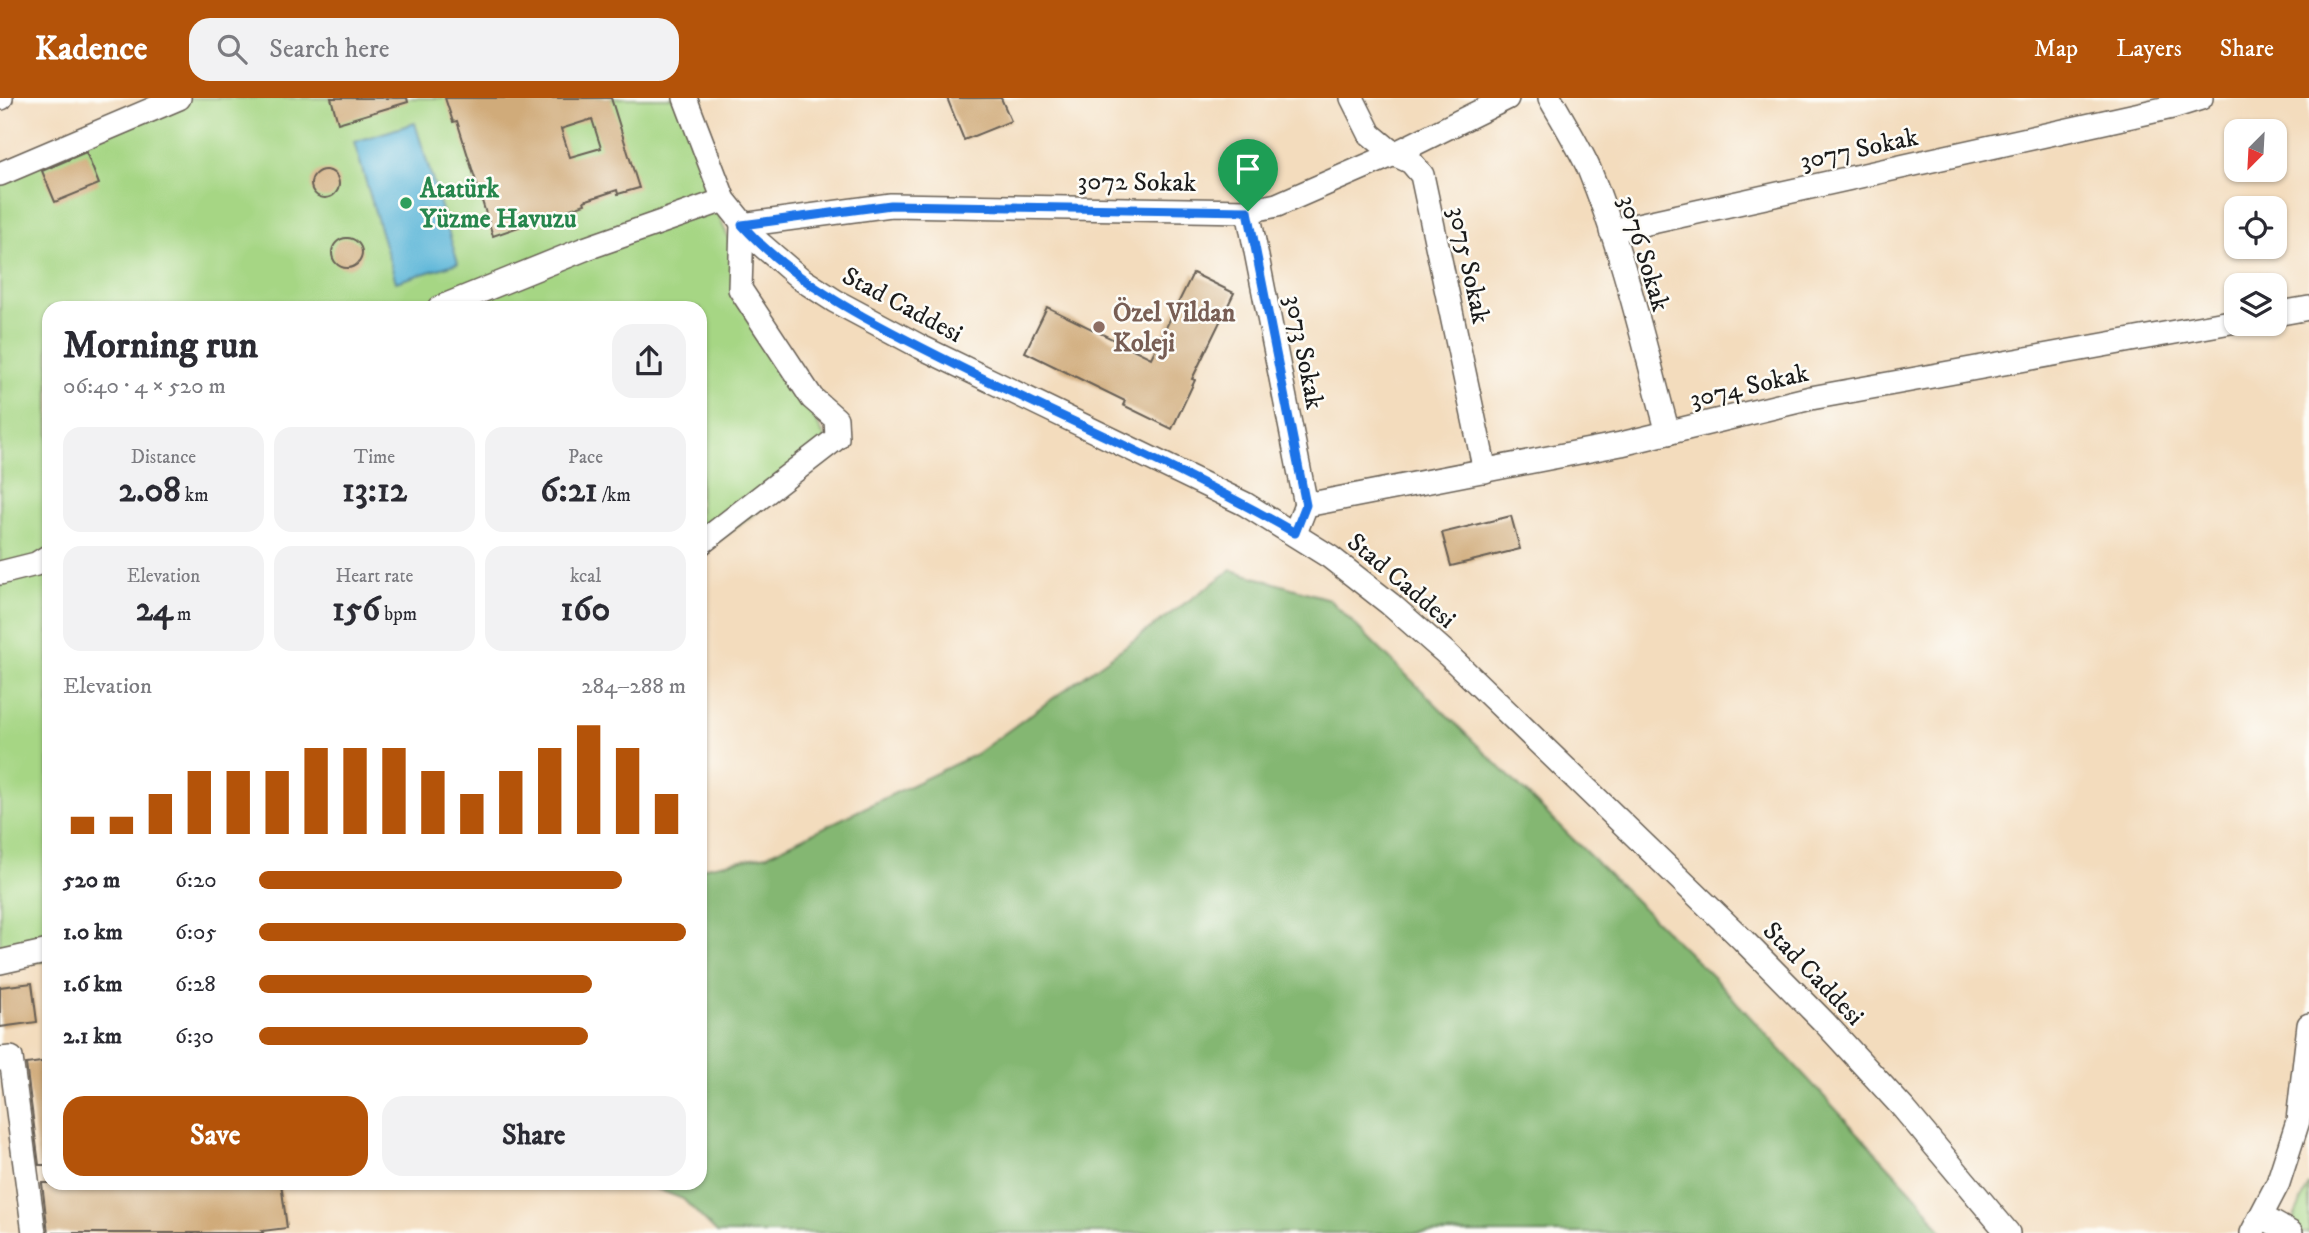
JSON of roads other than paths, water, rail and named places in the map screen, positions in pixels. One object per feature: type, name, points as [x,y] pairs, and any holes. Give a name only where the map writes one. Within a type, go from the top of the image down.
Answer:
[{"type":"street","name":"Stad Caddesi","points":[[685,98],[724,200],[742,225],[774,258],[835,301],[1000,387],[1245,504],[1295,533],[1360,580],[1448,655],[1825,1022],[1904,1109],[2008,1233]]},
{"type":"street","name":"3075 Sokak","points":[[1352,98],[1370,134],[1394,154],[1411,162],[1422,176],[1485,471]]},
{"type":"street","name":"3072 Sokak","points":[[742,225],[891,205],[1248,211],[1277,205],[1394,154],[1507,98]]},
{"type":"street","name":"3076 Sokak","points":[[1550,98],[1588,167],[1611,231],[1668,433]]},
{"type":"street","name":"3077 Sokak","points":[[1611,231],[2172,107],[2201,98]]},
{"type":"street","points":[[0,173],[174,99]]},
{"type":"street","points":[[456,301],[587,248],[724,200]]},
{"type":"street","name":"3073 Sokak","points":[[1248,211],[1306,505]]},
{"type":"street","points":[[707,539],[836,438],[836,419],[812,398],[740,289],[742,225]]},
{"type":"street","points":[[2287,312],[2309,308]]},
{"type":"street","name":"3074 Sokak","points":[[1306,505],[1621,444],[1811,398],[2224,323]]},
{"type":"street","points":[[1295,533],[1306,505]]},
{"type":"street","points":[[0,573],[42,560]]},
{"type":"street","points":[[0,962],[42,953]]},
{"type":"street","points":[[2291,1233],[2257,1225],[2282,1172],[2298,1121],[2309,1025]]},
{"type":"street","points":[[5,1059],[34,1233]]},
{"type":"water","name":"Atatürk Yüzme Havuzu","points":[[415,123],[458,263],[396,282],[354,142]]},
{"type":"place","name":"Atatürk Yüzme Havuzu","points":[[406,203]]},
{"type":"place","name":"Özel Vildan Koleji","points":[[1099,327]]}]
